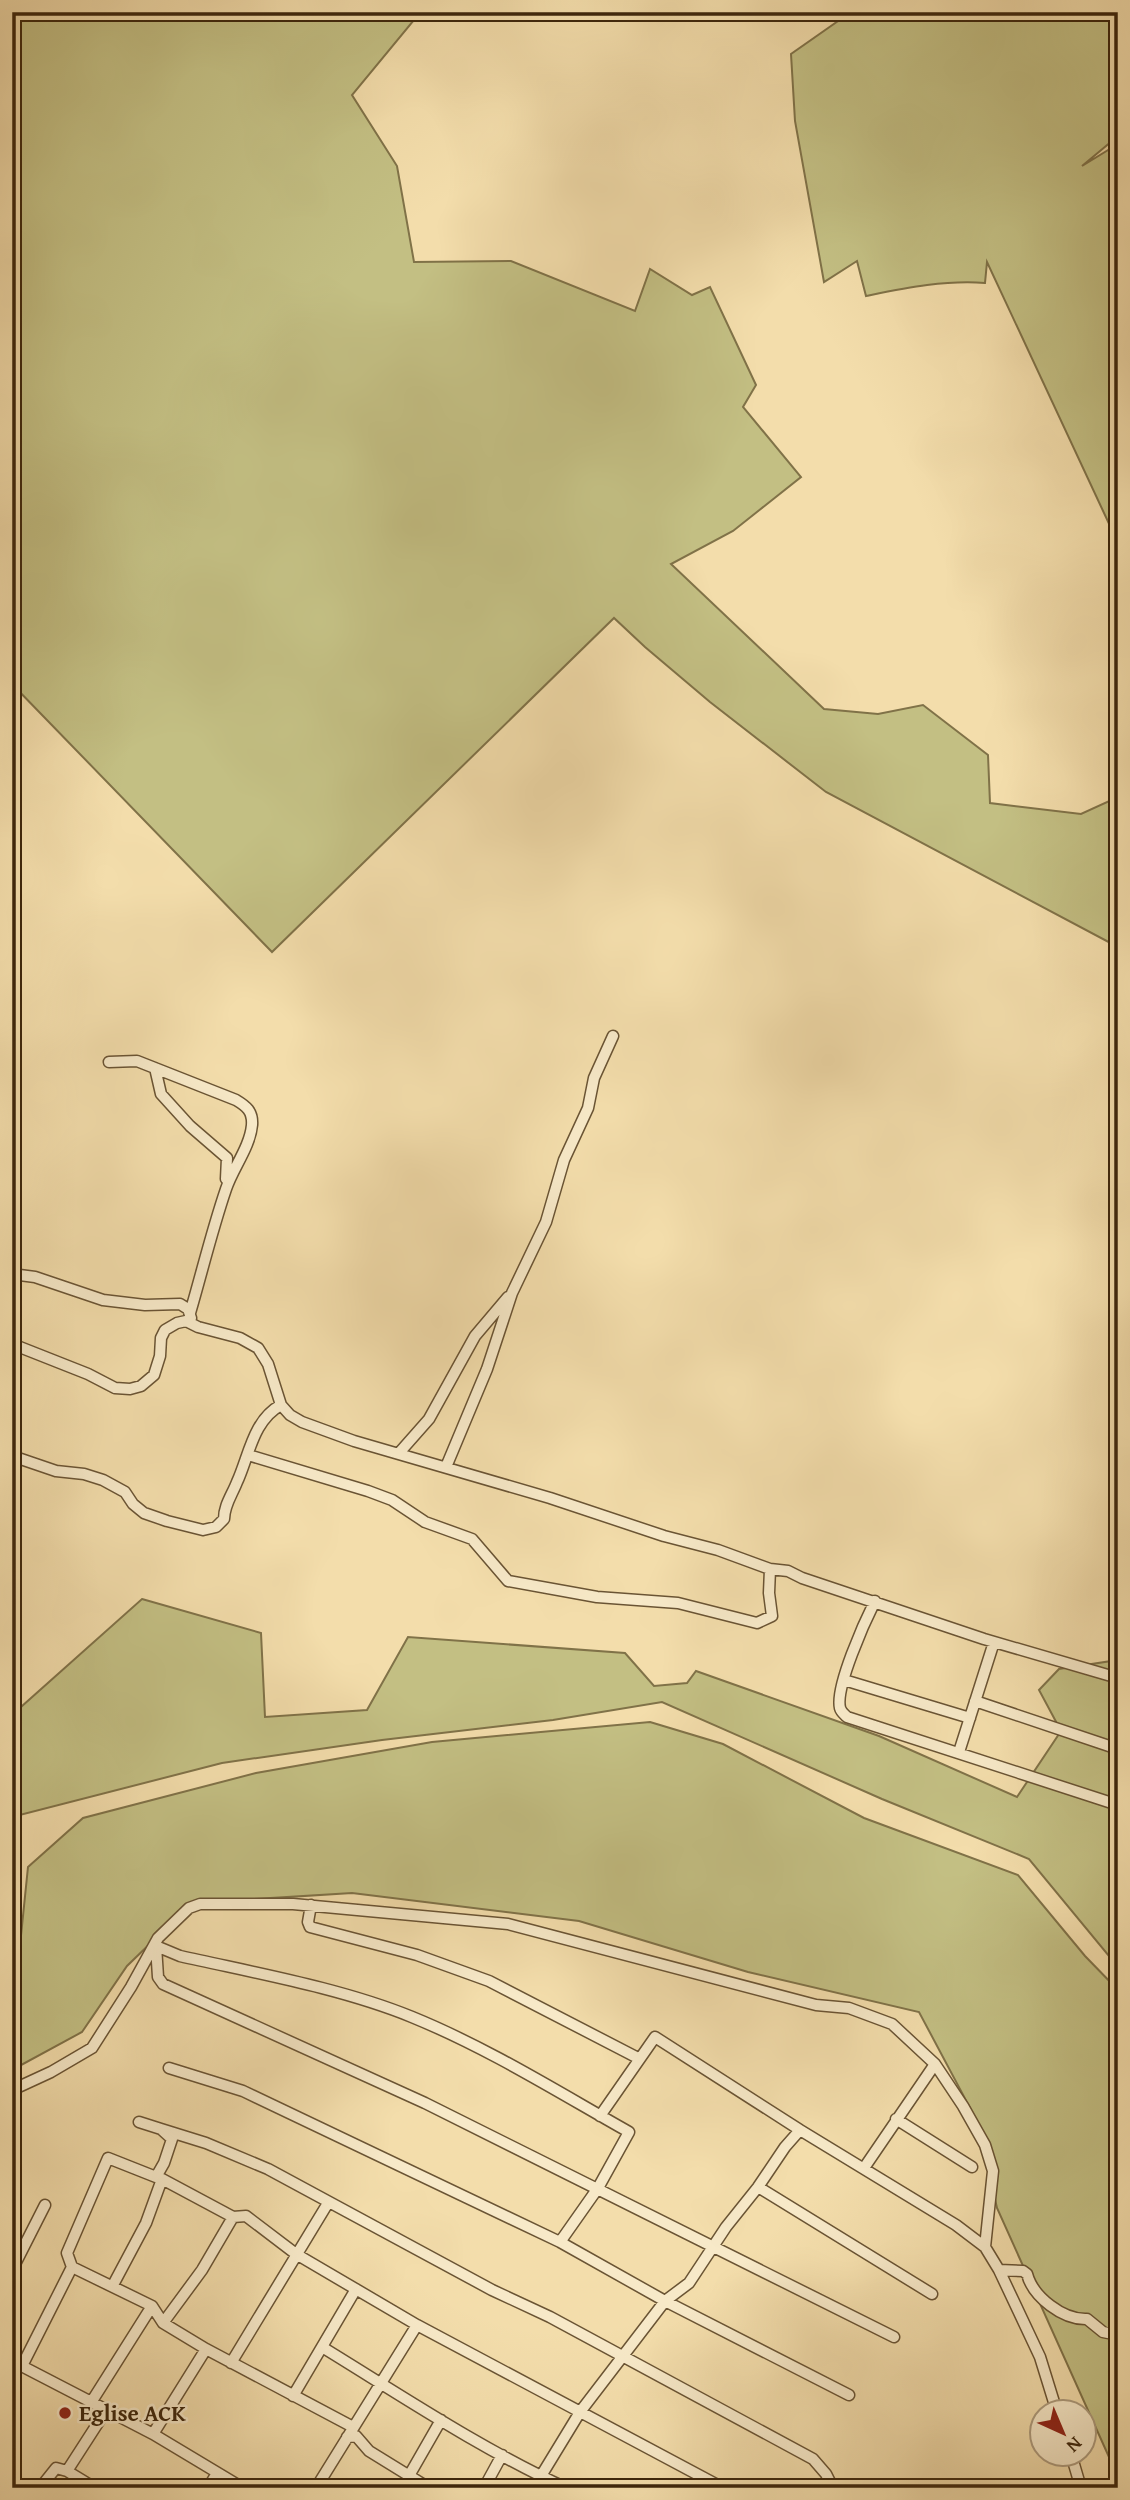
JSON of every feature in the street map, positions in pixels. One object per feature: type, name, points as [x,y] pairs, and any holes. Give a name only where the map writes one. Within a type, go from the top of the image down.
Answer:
[{"type":"street","points":[[446,1467],[488,1369],[512,1293],[546,1222],[564,1160],[587,1108],[594,1078],[612,1036]]},
{"type":"street","points":[[109,1062],[137,1062],[155,1068],[236,1100],[249,1109],[252,1121],[249,1138],[227,1188],[190,1319]]},
{"type":"street","points":[[155,1068],[161,1094],[205,1140],[227,1158],[227,1188]]},
{"type":"street","points":[[12,1274],[35,1277],[103,1300],[145,1305],[180,1304],[190,1319]]},
{"type":"street","points":[[399,1453],[429,1419],[475,1336],[512,1293]]},
{"type":"street","points":[[12,1344],[89,1374],[115,1388],[130,1389],[141,1387],[154,1375],[160,1356],[160,1338],[165,1330],[190,1319],[240,1338],[258,1348],[268,1364],[281,1405],[290,1415],[302,1422],[354,1441],[718,1550],[771,1569],[788,1571],[994,1642],[1118,1678]]},
{"type":"street","points":[[12,1456],[56,1471],[84,1474],[103,1480],[125,1492],[133,1504],[144,1513],[202,1530],[216,1527],[224,1519],[224,1510],[253,1438],[263,1421],[281,1405]]},
{"type":"street","points":[[248,1455],[392,1500],[425,1522],[472,1539],[508,1581],[525,1585],[619,1600],[678,1603],[757,1623],[772,1616],[769,1593],[771,1569]]},
{"type":"street","points":[[875,1601],[844,1680],[840,1707],[847,1717],[1118,1805]]},
{"type":"street","points":[[959,1752],[994,1642]]},
{"type":"street","points":[[844,1680],[970,1718]]},
{"type":"street","points":[[975,1701],[1118,1749]]},
{"type":"street","points":[[894,2337],[425,2103],[163,1984],[158,1977],[158,1938],[194,1905],[311,1905],[508,1924],[816,2005],[849,2008],[892,2024],[935,2064],[985,2145],[991,2160],[993,2181],[985,2247]]},
{"type":"street","points":[[311,1905],[308,1922],[310,1927],[417,1955],[489,1981],[638,2058]]},
{"type":"street","points":[[12,2090],[51,2072],[92,2048],[156,1946]]},
{"type":"street","points":[[156,1946],[180,1956],[344,1996],[410,2016],[464,2040],[630,2133],[598,2188],[560,2242]]},
{"type":"street","points":[[600,2116],[655,2037],[956,2225],[985,2247],[999,2270],[1040,2357],[1052,2398]]},
{"type":"street","points":[[864,2168],[935,2064]]},
{"type":"street","points":[[169,2068],[243,2091],[560,2242],[665,2301],[849,2395]]},
{"type":"street","points":[[896,2119],[972,2167]]},
{"type":"street","points":[[139,2122],[206,2143],[268,2169],[813,2459],[833,2488]]},
{"type":"street","points":[[113,2286],[146,2223],[172,2139],[161,2129]]},
{"type":"street","points":[[541,2476],[580,2412],[665,2301],[689,2283],[726,2227],[800,2130]]},
{"type":"street","points":[[429,2488],[369,2451],[356,2436],[293,2396],[163,2323],[152,2306],[72,2267],[67,2253],[108,2158],[159,2178],[233,2217],[246,2216],[296,2254],[417,2325],[723,2488]]},
{"type":"street","points":[[758,2187],[932,2294]]},
{"type":"street","points":[[231,2363],[328,2203]]},
{"type":"street","points":[[12,2270],[45,2205]]},
{"type":"street","points":[[163,2323],[202,2270],[233,2217]]},
{"type":"street","points":[[72,2267],[18,2362],[153,2434],[243,2488]]},
{"type":"street","points":[[999,2270],[1023,2271],[1034,2290],[1062,2312],[1075,2318],[1087,2319],[1103,2332],[1118,2335]]},
{"type":"street","points":[[293,2396],[356,2289]]},
{"type":"street","points":[[92,2402],[152,2306]]},
{"type":"street","points":[[316,2488],[417,2325]]},
{"type":"street","points":[[322,2347],[441,2420],[566,2488]]},
{"type":"street","points":[[153,2434],[206,2349]]},
{"type":"street","points":[[67,2471],[107,2409]]},
{"type":"street","points":[[402,2488],[441,2420]]},
{"type":"street","points":[[484,2488],[502,2455]]},
{"type":"street","points":[[40,2488],[57,2468],[95,2488]]},
{"type":"street","points":[[1075,2468],[1081,2488]]},
{"type":"street","points":[[208,2488],[217,2473]]},
{"type":"shaded area","points":[[12,12],[419,14],[352,95],[397,166],[414,262],[511,261],[635,311],[650,269],[692,295],[710,287],[756,385],[743,407],[801,477],[733,531],[671,564],[824,709],[878,714],[923,705],[988,755],[990,803],[1081,814],[1118,797],[1118,947],[826,792],[710,702],[614,618],[272,952],[12,684]]},
{"type":"shaded area","points":[[851,12],[1118,12],[1118,136],[1082,166],[1118,144],[1118,543],[987,262],[985,283],[940,284],[866,296],[857,261],[824,282],[795,121],[791,54]]},
{"type":"shaded area","points":[[142,1599],[261,1633],[265,1717],[367,1710],[408,1637],[625,1653],[654,1686],[687,1683],[696,1671],[879,1736],[1017,1797],[1061,1731],[1039,1690],[1059,1669],[1118,1660],[1118,1967],[1029,1859],[882,1799],[662,1702],[553,1720],[382,1740],[222,1763],[12,1817],[12,1715]]},
{"type":"shaded area","points":[[650,1722],[723,1744],[864,1818],[1018,1875],[1085,1956],[1118,1990],[1118,2477],[1098,2433],[1098,2398],[1082,2398],[997,2208],[977,2121],[919,2012],[748,1972],[579,1921],[352,1893],[192,1903],[127,1966],[82,2032],[12,2070],[12,1964],[19,1955],[28,1867],[83,1818],[256,1773],[432,1742]]},
{"type":"place","name":"Eglise ACK","points":[[65,2413]]}]
